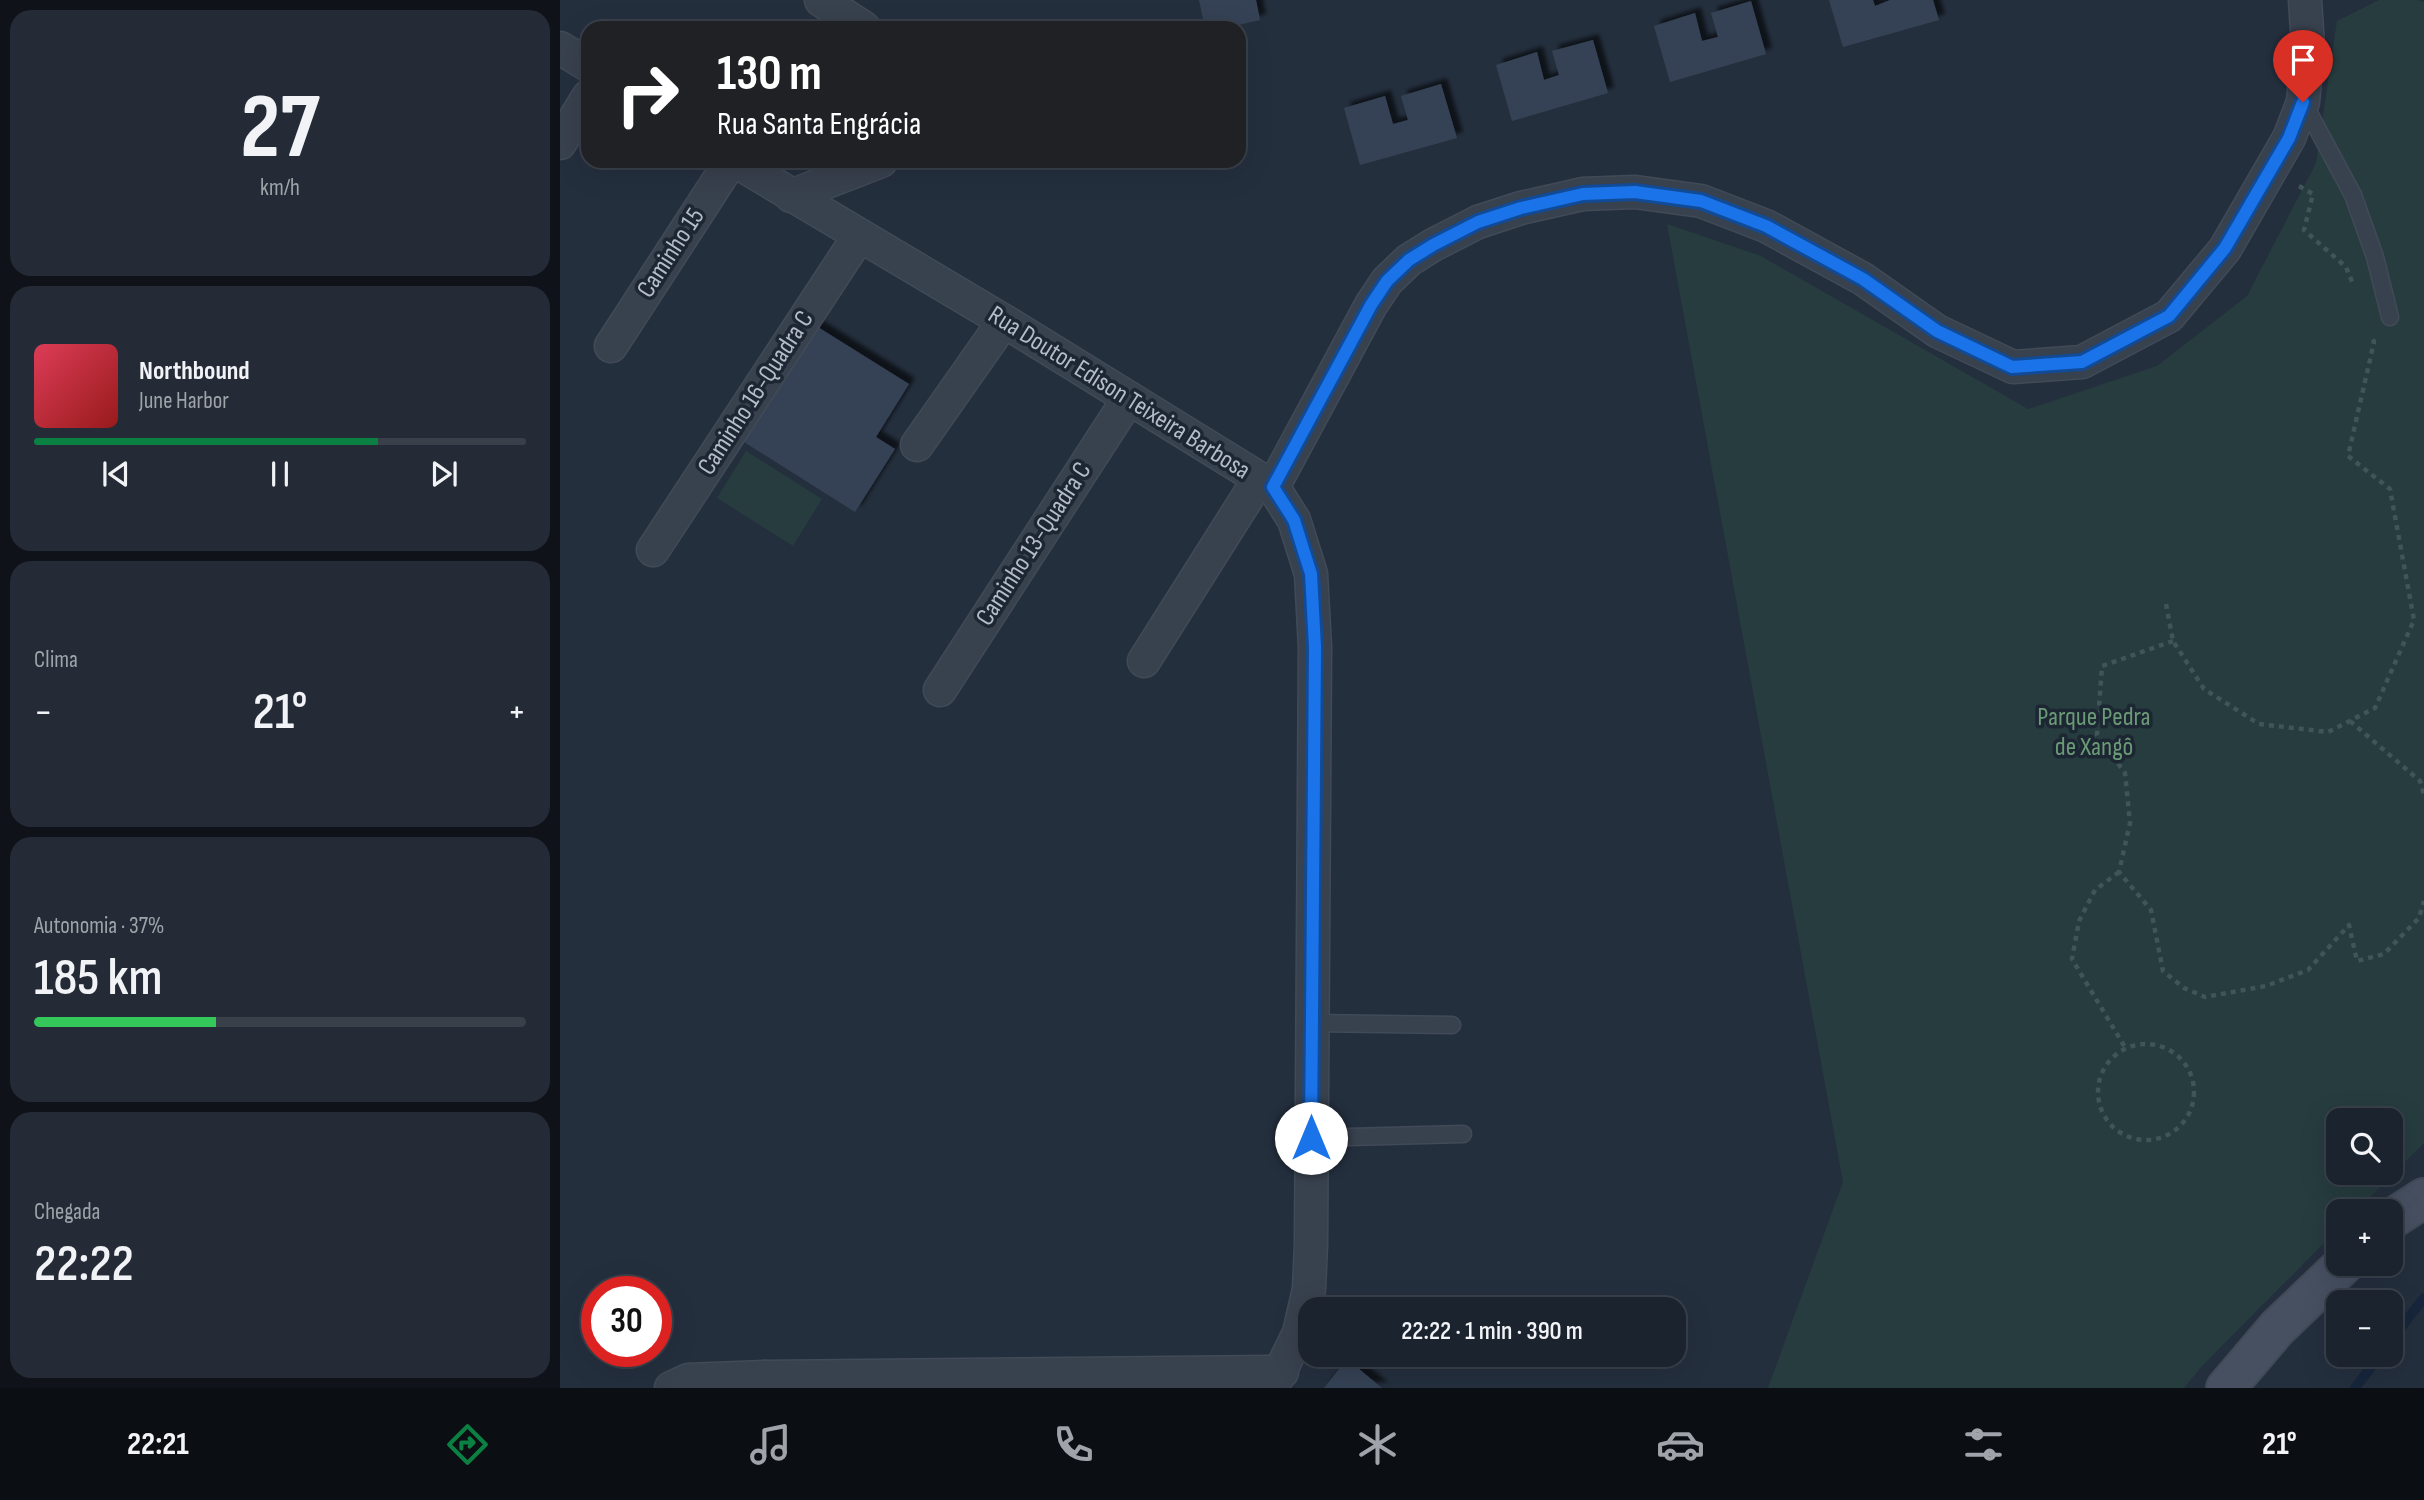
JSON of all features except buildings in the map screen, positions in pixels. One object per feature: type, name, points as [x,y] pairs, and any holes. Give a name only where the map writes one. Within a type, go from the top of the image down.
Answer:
[{"type":"main road","points":[[2403,1212],[2424,1198]]},
{"type":"main road","points":[[2226,1388],[2277,1328],[2331,1276]]},
{"type":"street","points":[[821,0],[853,21]]},
{"type":"street","points":[[1144,661],[1266,483],[1387,281],[1409,260],[1433,245],[1478,222],[1583,194],[1635,192],[1701,201],[1766,226],[1863,279],[1937,331],[2012,367],[2082,362],[2169,316],[2225,248],[2289,138],[2303,102],[2308,46],[2305,0]]},
{"type":"street","points":[[2308,46],[2320,0]]},
{"type":"street","points":[[560,48],[581,61]]},
{"type":"street","points":[[560,143],[581,108]]},
{"type":"street","name":"Caminho 15","points":[[611,346],[728,168]]},
{"type":"street","name":"Rua Doutor Edison Teixeira Barbosa","points":[[671,1388],[688,1380],[765,1383],[1277,1380],[1299,1334],[1309,1289],[1315,647],[1311,574],[1294,520],[1266,483],[1004,321],[745,168]]},
{"type":"street","points":[[791,196],[863,168]]},
{"type":"street","name":"Caminho 16-Quadra C","points":[[653,550],[859,236]]},
{"type":"street","points":[[917,445],[1004,321]]},
{"type":"street","name":"Caminho 13-Quadra C","points":[[940,690],[1129,398]]},
{"type":"lane","points":[[2303,102],[2353,195],[2375,257],[2390,317]]},
{"type":"lane","points":[[1312,1023],[1452,1025]]},
{"type":"lane","points":[[1311,1138],[1463,1134]]},
{"type":"path","points":[[2271,170],[2313,194],[2304,230],[2346,267],[2356,292]]},
{"type":"path","points":[[2166,604],[2173,641],[2204,689],[2259,724],[2328,733],[2375,708],[2414,620],[2390,489],[2348,456],[2374,342],[2369,329]]},
{"type":"path","points":[[2126,1049],[2073,959],[2079,921],[2095,890],[2119,872],[2130,823],[2125,773],[2097,735],[2102,666],[2173,641]]},
{"type":"path","points":[[2350,720],[2420,782],[2424,794]]},
{"type":"path","points":[[2119,872],[2151,909],[2163,971],[2184,988],[2205,997],[2266,986],[2308,971],[2349,925],[2357,961],[2384,954],[2419,918],[2424,901]]},
{"type":"path","points":[[2140,1044],[2155,1045],[2170,1051],[2182,1061],[2190,1074],[2194,1089],[2192,1105],[2186,1119],[2175,1130],[2161,1138],[2146,1140],[2115,1130],[2105,1118],[2099,1103],[2098,1086],[2103,1071],[2112,1058],[2126,1049],[2140,1044]]},
{"type":"green space","name":"Parque Pedra de Xangô","points":[[2379,0],[2424,2],[2424,1143],[2403,1164],[2403,1108],[2326,1108],[2326,1185],[2382,1185],[2368,1199],[2326,1199],[2326,1241],[2202,1366],[2184,1388],[1768,1388],[1843,1182],[1667,224],[1761,256],[2028,409],[2157,366],[2247,296],[2316,163],[2337,21]]},
{"type":"green space","points":[[746,451],[822,499],[793,546],[717,498]]},
{"type":"waterway","points":[[2403,1325],[2424,1298]]},
{"type":"waterway","points":[[2355,1388],[2371,1367]]},
{"type":"route","points":[[1311,1138],[1315,647],[1311,574],[1294,520],[1273,487],[1371,305],[1387,281],[1409,260],[1478,222],[1521,208],[1583,194],[1635,192],[1701,201],[1766,226],[1863,279],[1937,331],[2012,367],[2082,362],[2169,316],[2225,248],[2289,138],[2303,102]]}]
